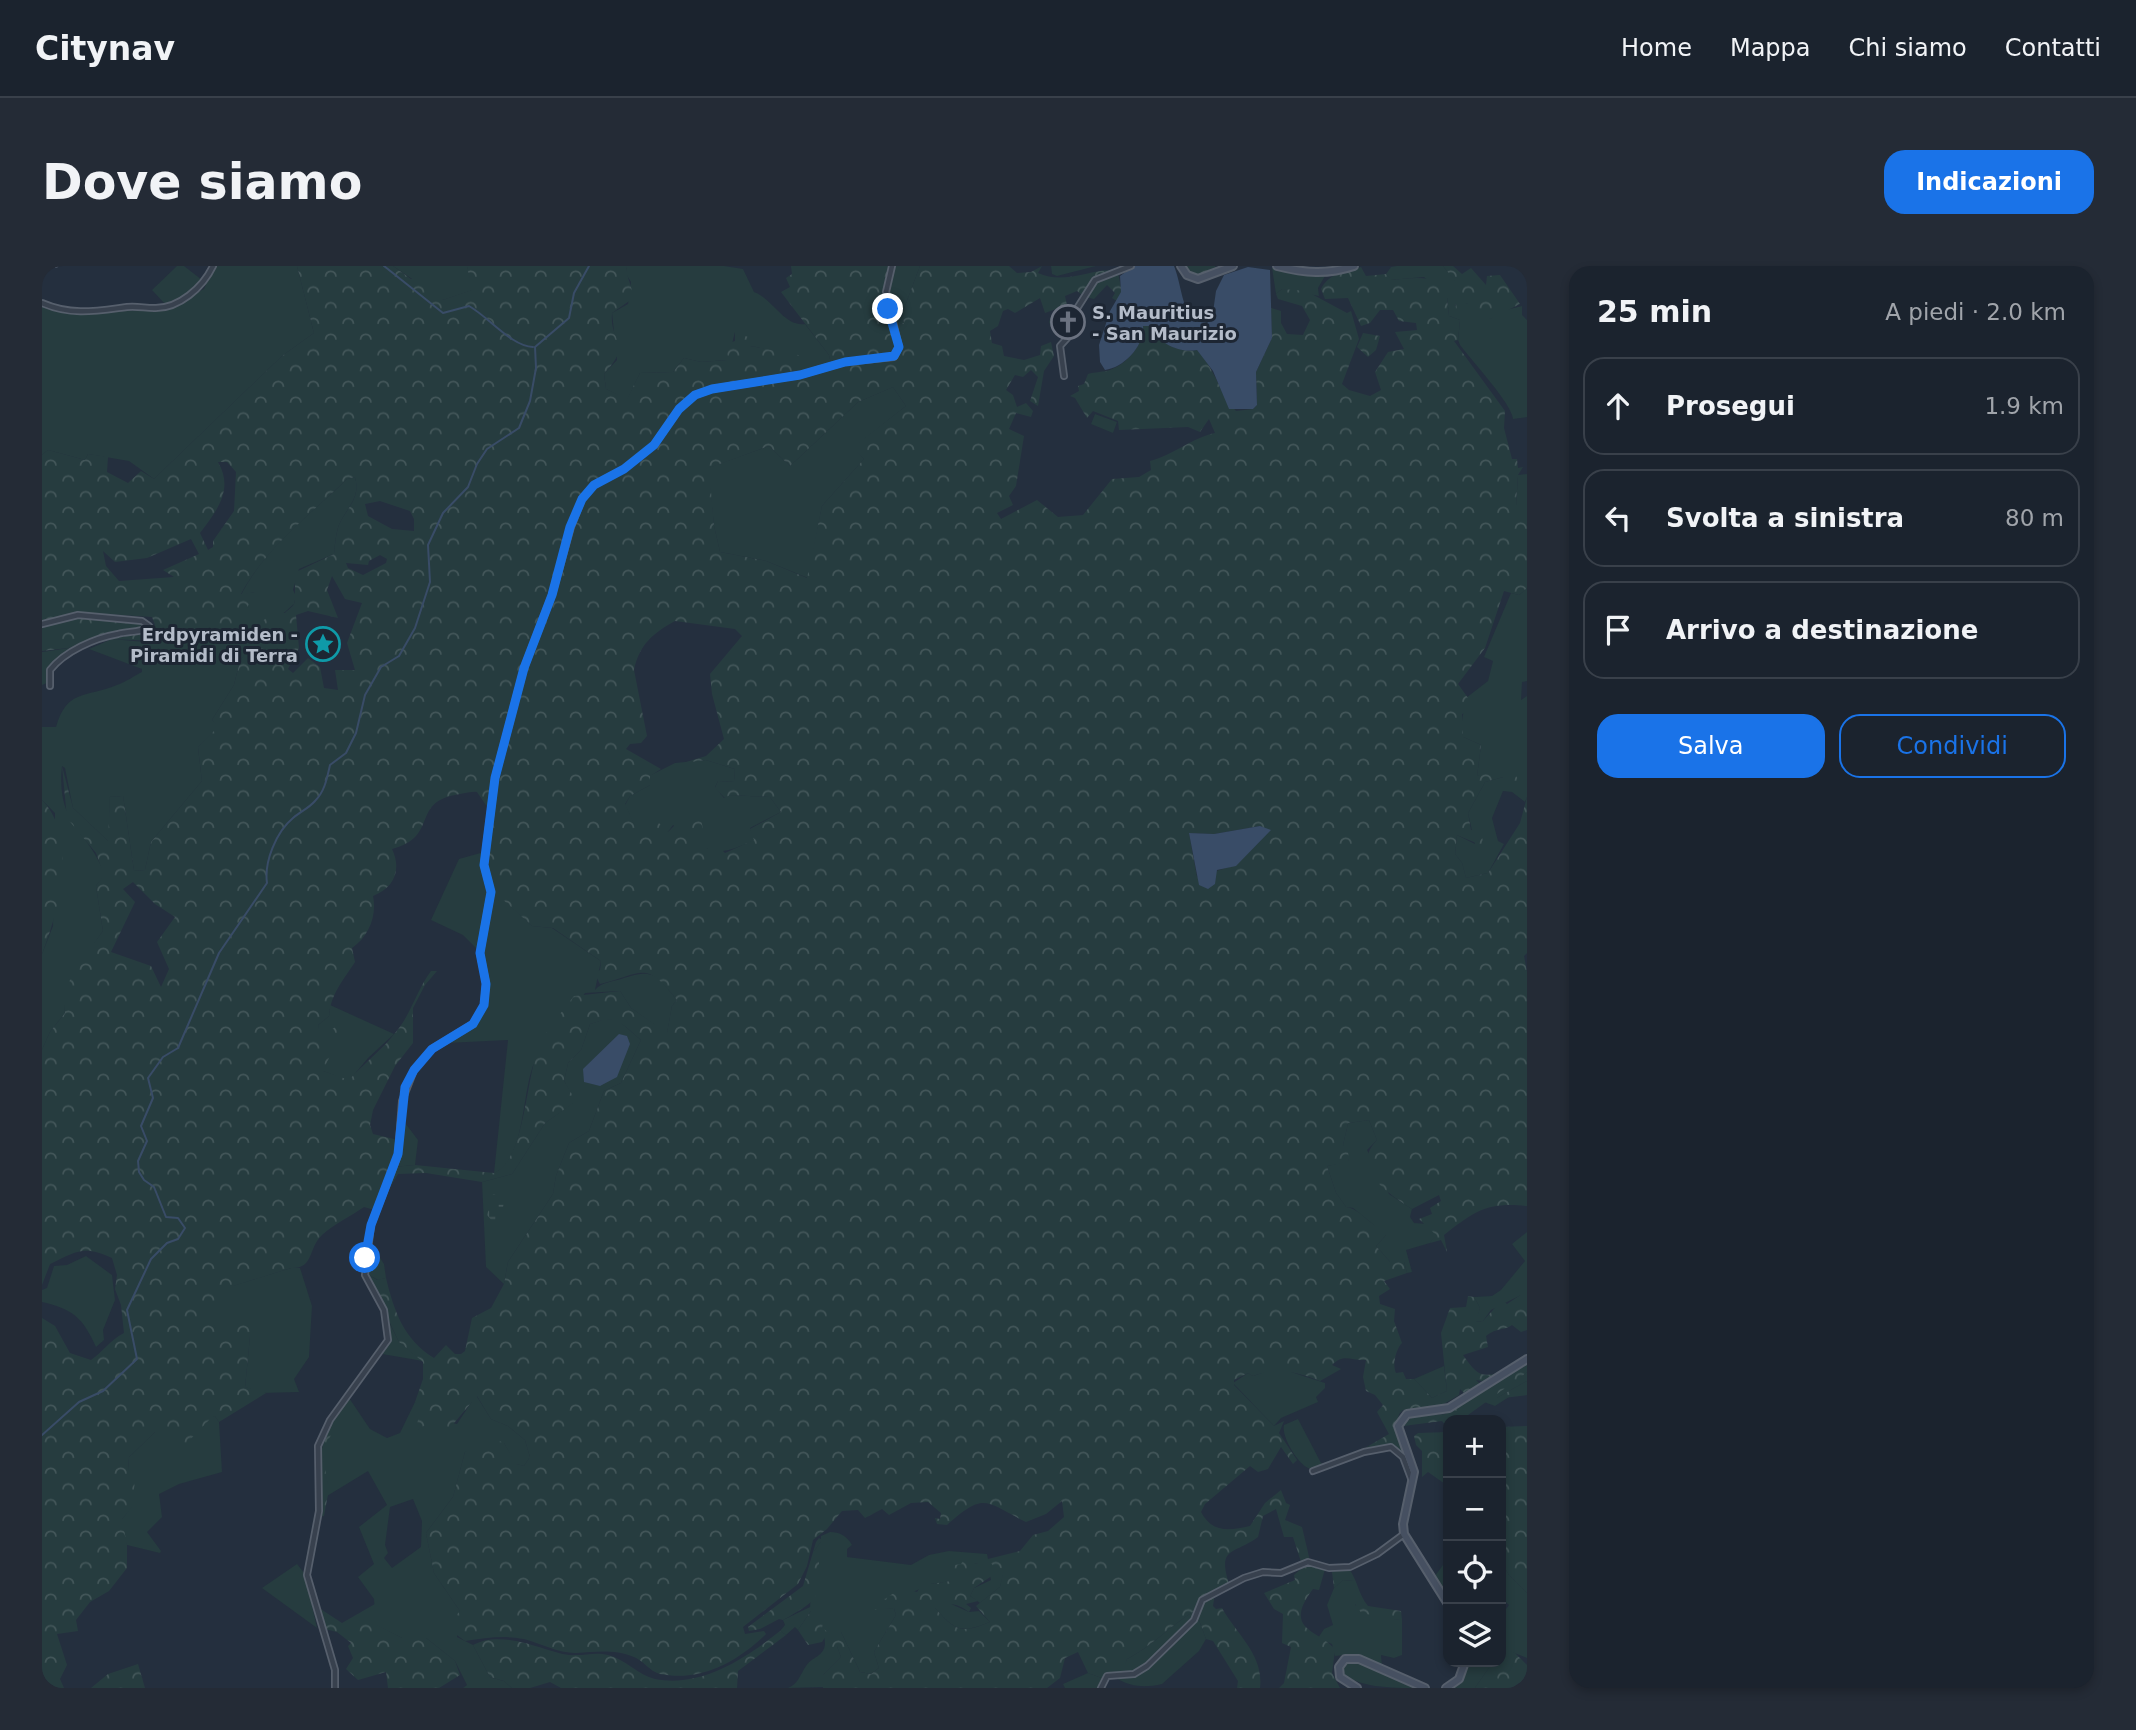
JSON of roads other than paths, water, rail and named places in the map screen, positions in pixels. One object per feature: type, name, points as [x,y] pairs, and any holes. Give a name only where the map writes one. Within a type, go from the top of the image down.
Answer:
[{"type":"main road","points":[[1181,266],[1187,275],[1198,279],[1233,266]]},
{"type":"main road","points":[[1278,266],[1329,274],[1354,266]]},
{"type":"main road","points":[[1443,1596],[1404,1534],[1403,1524],[1413,1482],[1412,1462],[1399,1431],[1400,1421],[1405,1416],[1449,1408],[1527,1359]]},
{"type":"main road","points":[[1357,1688],[1340,1677],[1339,1667],[1345,1659],[1359,1660],[1425,1688]]},
{"type":"main road","points":[[1447,1688],[1459,1679],[1463,1667]]},
{"type":"street","points":[[42,303],[63,311],[87,313],[138,306],[165,307],[196,290],[205,282],[213,266]]},
{"type":"street","points":[[334,1688],[334,1670],[307,1575],[318,1511],[318,1446],[330,1420],[388,1340],[384,1310],[365,1275],[365,1258],[371,1225],[398,1154],[405,1087],[414,1070],[432,1049],[473,1024],[484,1005],[486,984],[480,953],[491,892],[484,865],[495,778],[524,668],[552,595],[575,514],[594,485],[624,469],[654,445],[679,409],[695,395],[712,389],[800,375],[845,362],[894,356],[899,347],[886,292],[892,266]]},
{"type":"street","points":[[1064,376],[1060,345],[1070,335],[1081,302],[1100,275],[1131,266]]},
{"type":"street","points":[[42,624],[78,615],[142,621],[149,626],[141,631],[115,634],[74,651],[50,670],[50,686]]},
{"type":"street","points":[[1313,1471],[1364,1452],[1391,1447],[1405,1461],[1413,1482]]},
{"type":"street","points":[[1101,1688],[1107,1676],[1134,1674],[1153,1661],[1194,1620],[1202,1600],[1212,1592],[1255,1574],[1281,1573],[1308,1562],[1329,1568],[1350,1567],[1377,1554],[1404,1534]]},
{"type":"water","points":[[1134,266],[1174,266],[1190,316],[1194,321],[1207,323],[1212,319],[1216,291],[1224,275],[1248,267],[1270,270],[1272,338],[1256,372],[1257,405],[1253,409],[1229,409],[1213,371],[1197,350],[1170,346],[1159,338],[1150,326],[1143,326],[1141,341],[1126,360],[1105,370],[1100,362],[1099,345],[1110,311],[1121,292],[1120,276]]},
{"type":"water","points":[[1260,826],[1271,830],[1236,866],[1217,870],[1215,884],[1208,889],[1199,885],[1189,833],[1214,834]]},
{"type":"water","points":[[619,1034],[627,1036],[630,1044],[617,1077],[600,1086],[584,1082],[583,1069]]},
{"type":"waterway","points":[[384,266],[443,313],[469,306],[509,337],[533,347]]},
{"type":"waterway","points":[[42,1435],[79,1402],[103,1391],[137,1359],[127,1310],[151,1259],[167,1243],[178,1239],[185,1228],[178,1218],[166,1217],[154,1187],[144,1180],[139,1172],[138,1161],[147,1141],[141,1126],[153,1098],[148,1078],[163,1057],[178,1048],[219,953],[267,883],[269,857],[281,831],[321,793],[330,765],[346,753],[356,733],[365,695],[381,667],[399,656],[415,628],[430,582],[428,545],[443,513],[468,487],[477,464],[487,449],[519,428],[530,401],[536,368],[535,347],[569,318],[574,293],[589,266]]},
{"type":"railway","points":[[42,272],[58,266]]},
{"type":"place","name":"S. Mauritius - San Maurizio","points":[[1068,322]]},
{"type":"place","name":"Erdpyramiden - Piramidi di Terra","points":[[323,644]]}]
